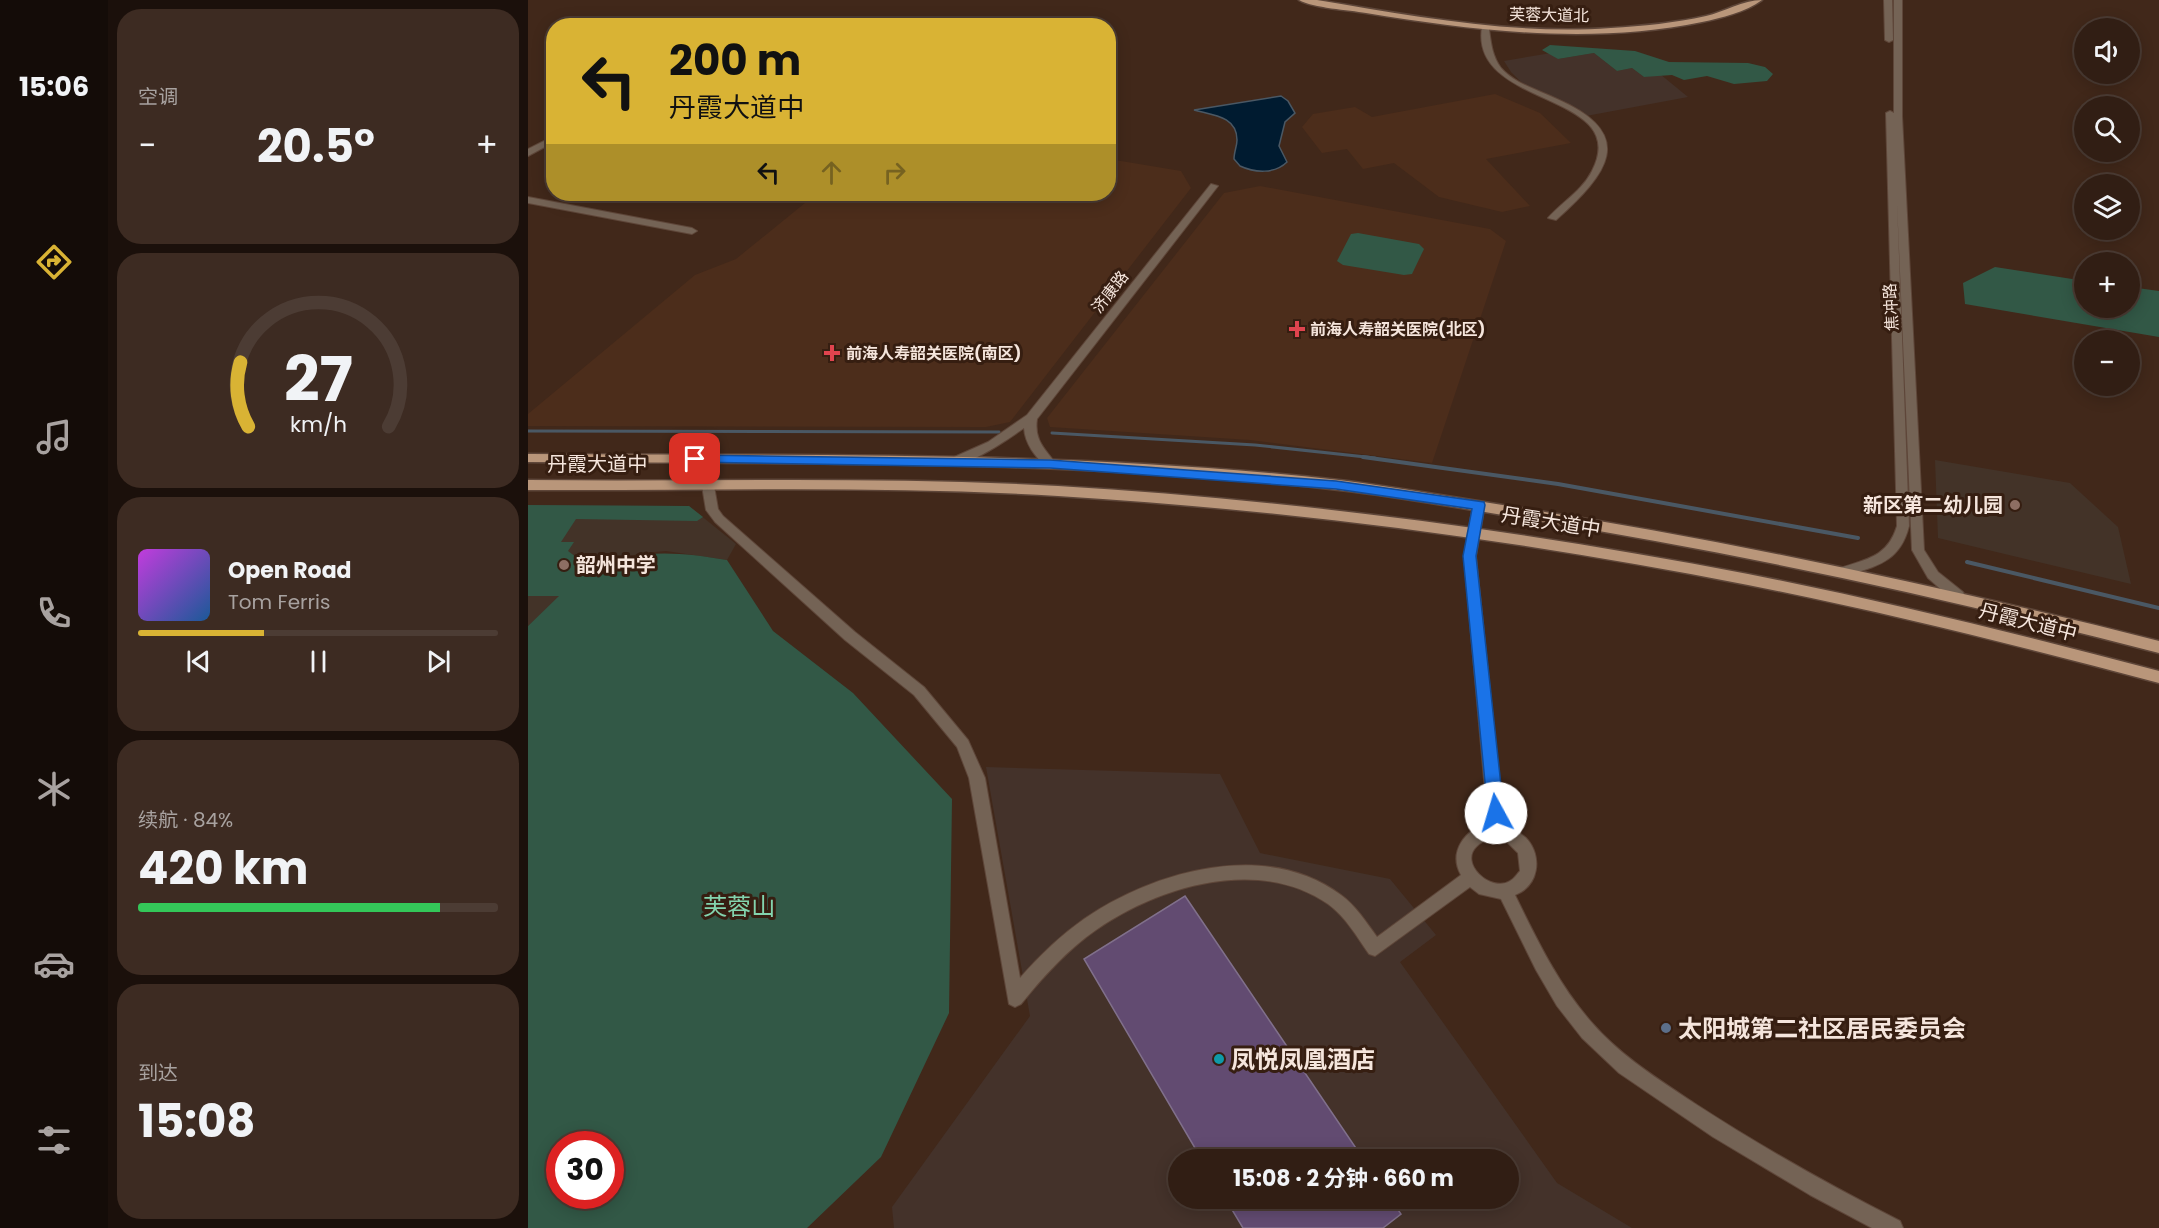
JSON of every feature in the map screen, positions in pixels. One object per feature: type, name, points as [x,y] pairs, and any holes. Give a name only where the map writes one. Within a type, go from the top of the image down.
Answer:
[{"type":"main road","name":"芙蓉大道北","points":[[1302,0],[1485,29],[1554,32],[1638,29],[1714,16],[1758,0]]},
{"type":"main road","name":"丹霞大道中","points":[[528,458],[956,461],[1050,464],[1336,485],[1479,505],[1709,544],[1958,596],[2159,647]]},
{"type":"main road","name":"丹霞大道中","points":[[528,485],[994,488],[1331,513],[1615,554],[1804,591],[2159,677]]},
{"type":"street","name":"焦冲路","points":[[1845,571],[1887,555],[1899,542],[1903,526],[1888,0]]},
{"type":"street","name":"焦冲路","points":[[1898,0],[1898,116],[1918,549],[1933,575],[1958,596]]},
{"type":"street","points":[[1485,29],[1485,49],[1498,70],[1522,86],[1584,117],[1602,135],[1603,160],[1591,182],[1553,218]]},
{"type":"street","points":[[528,153],[546,143]]},
{"type":"street","name":"济康路","points":[[956,461],[992,445],[1031,418],[1214,186]]},
{"type":"street","points":[[528,200],[692,231]]},
{"type":"street","points":[[1031,418],[1029,437],[1032,445],[1050,464]]},
{"type":"street","points":[[708,486],[712,510],[719,519],[850,636],[919,691],[963,744],[977,778],[1015,998],[1040,968],[1101,917],[1152,891],[1194,880],[1253,873],[1290,878],[1323,891],[1337,901],[1375,948],[1470,877]]},
{"type":"street","points":[[1479,505],[1470,556],[1497,831]]},
{"type":"street","points":[[1497,831],[1517,839],[1524,846],[1530,865],[1523,882],[1505,891],[1486,889],[1470,877],[1464,868],[1465,849],[1477,835],[1497,831]]},
{"type":"street","points":[[1505,891],[1527,936],[1562,996],[1587,1030],[1626,1067],[1743,1146],[1844,1204],[1893,1228]]},
{"type":"shaded area","points":[[1551,53],[1558,59],[1594,53],[1617,71],[1632,68],[1644,77],[1660,74],[1688,97],[1586,116],[1551,96],[1524,85],[1504,61]]},
{"type":"shaded area","points":[[1495,94],[1540,113],[1571,143],[1486,159],[1530,206],[1502,212],[1439,197],[1394,163],[1363,169],[1347,149],[1322,153],[1302,127],[1313,114],[1355,107],[1372,117]]},
{"type":"shaded area","name":"前海人寿韶关医院(南区)","points":[[1116,160],[1181,171],[1191,188],[1010,422],[986,427],[528,426],[528,414],[695,275],[736,259],[807,201],[1116,201]]},
{"type":"shaded area","name":"前海人寿韶关医院(北区)","points":[[1260,186],[1490,229],[1506,241],[1432,463],[1250,440],[1050,427],[1047,418],[1224,193]]},
{"type":"shaded area","name":"新区第二幼儿园","points":[[1935,460],[2070,483],[2118,527],[2131,584],[1938,538]]},
{"type":"shaded area","name":"韶州中学","points":[[528,505],[689,506],[736,544],[727,560],[666,551],[642,553],[608,562],[577,580],[528,626]]},
{"type":"shaded area","points":[[986,767],[1220,774],[1260,853],[1390,879],[1436,935],[1400,962],[1557,1183],[1632,1228],[894,1228],[892,1207],[1030,1016]]},
{"type":"green space","points":[[1550,45],[1635,51],[1669,62],[1748,63],[1765,67],[1773,74],[1767,81],[1734,84],[1707,76],[1684,80],[1672,75],[1644,77],[1632,68],[1617,71],[1594,53],[1558,59],[1542,50]]},
{"type":"green space","points":[[1358,233],[1419,244],[1424,249],[1412,274],[1404,275],[1343,265],[1337,261],[1351,234]]},
{"type":"green space","points":[[1995,267],[2074,279],[2074,318],[2140,318],[2140,288],[2159,291],[2159,337],[2140,334],[2140,330],[2118,330],[1965,304],[1963,283]]},
{"type":"green space","name":"芙蓉山","points":[[528,505],[689,506],[703,517],[697,521],[576,519],[561,542],[574,542],[568,551],[592,569],[609,562],[642,555],[692,555],[727,560],[773,631],[853,693],[952,799],[949,1013],[881,1157],[807,1228],[528,1228],[528,626],[559,596],[528,596]]},
{"type":"water","points":[[1281,96],[1288,101],[1295,113],[1285,122],[1279,146],[1287,162],[1271,170],[1258,171],[1240,166],[1234,159],[1237,140],[1233,126],[1216,115],[1194,110]]},
{"type":"building","name":"凤悦凤凰酒店","points":[[1185,896],[1357,1149],[1196,1149],[1084,959]]},
{"type":"building","points":[[1232,1209],[1398,1209],[1401,1214],[1383,1228],[1243,1228]]},
{"type":"waterway","points":[[528,431],[999,432]]},
{"type":"waterway","points":[[1052,433],[1255,445],[1375,458]]},
{"type":"waterway","points":[[1363,457],[1558,484],[1858,538]]},
{"type":"waterway","points":[[1967,562],[2159,608]]},
{"type":"place","name":"前海人寿韶关医院(北区)","points":[[1297,329]]},
{"type":"place","name":"前海人寿韶关医院(南区)","points":[[832,353]]},
{"type":"place","name":"新区第二幼儿园","points":[[2015,505]]},
{"type":"place","name":"韶州中学","points":[[564,565]]},
{"type":"place","name":"太阳城第二社区居民委员会","points":[[1666,1028]]},
{"type":"place","name":"凤悦凤凰酒店","points":[[1219,1059]]},
{"type":"route","points":[[695,459],[1050,464],[1336,485],[1479,505],[1470,556],[1496,813]]}]
